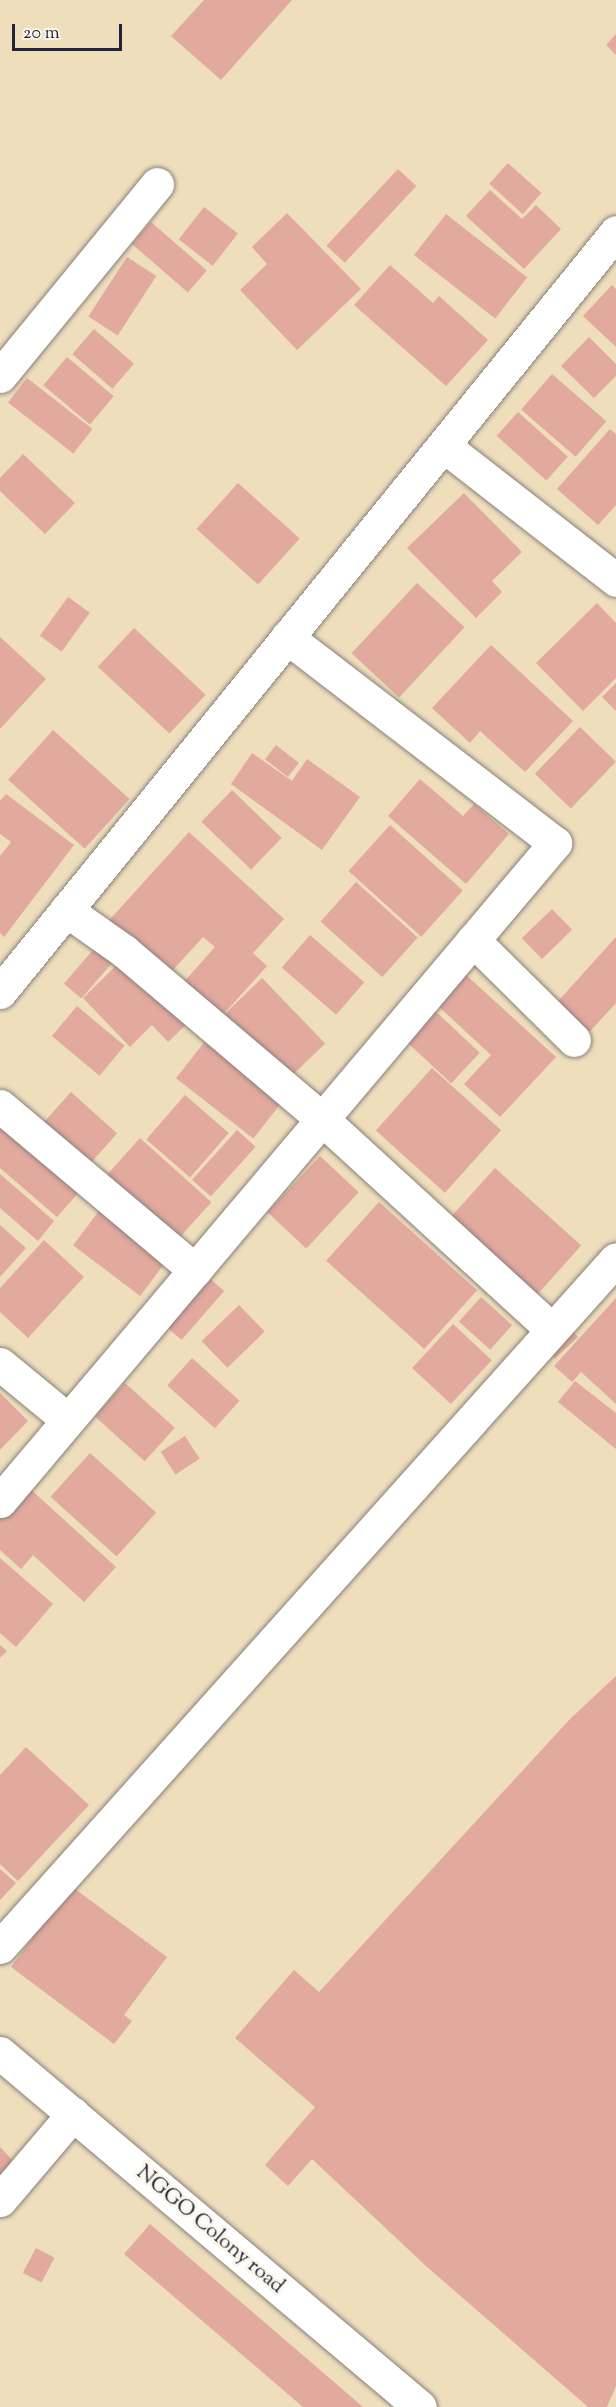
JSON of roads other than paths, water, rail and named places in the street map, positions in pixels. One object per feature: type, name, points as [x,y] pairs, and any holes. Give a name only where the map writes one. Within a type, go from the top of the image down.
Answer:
[{"type":"street","points":[[0,376],[158,184]]},
{"type":"street","points":[[0,992],[614,237]]},
{"type":"street","points":[[444,446],[616,580]]},
{"type":"street","points":[[0,1501],[555,843],[287,637]]},
{"type":"street","points":[[66,910],[132,958],[322,1119],[552,1330]]},
{"type":"street","points":[[473,940],[574,1040]]},
{"type":"street","points":[[0,1106],[195,1270]]},
{"type":"street","points":[[0,1947],[616,1259]]},
{"type":"street","points":[[0,1364],[68,1420]]},
{"type":"street","name":"NGGO Colony road","points":[[0,2053],[420,2407]]},
{"type":"street","points":[[0,2200],[73,2114]]}]
